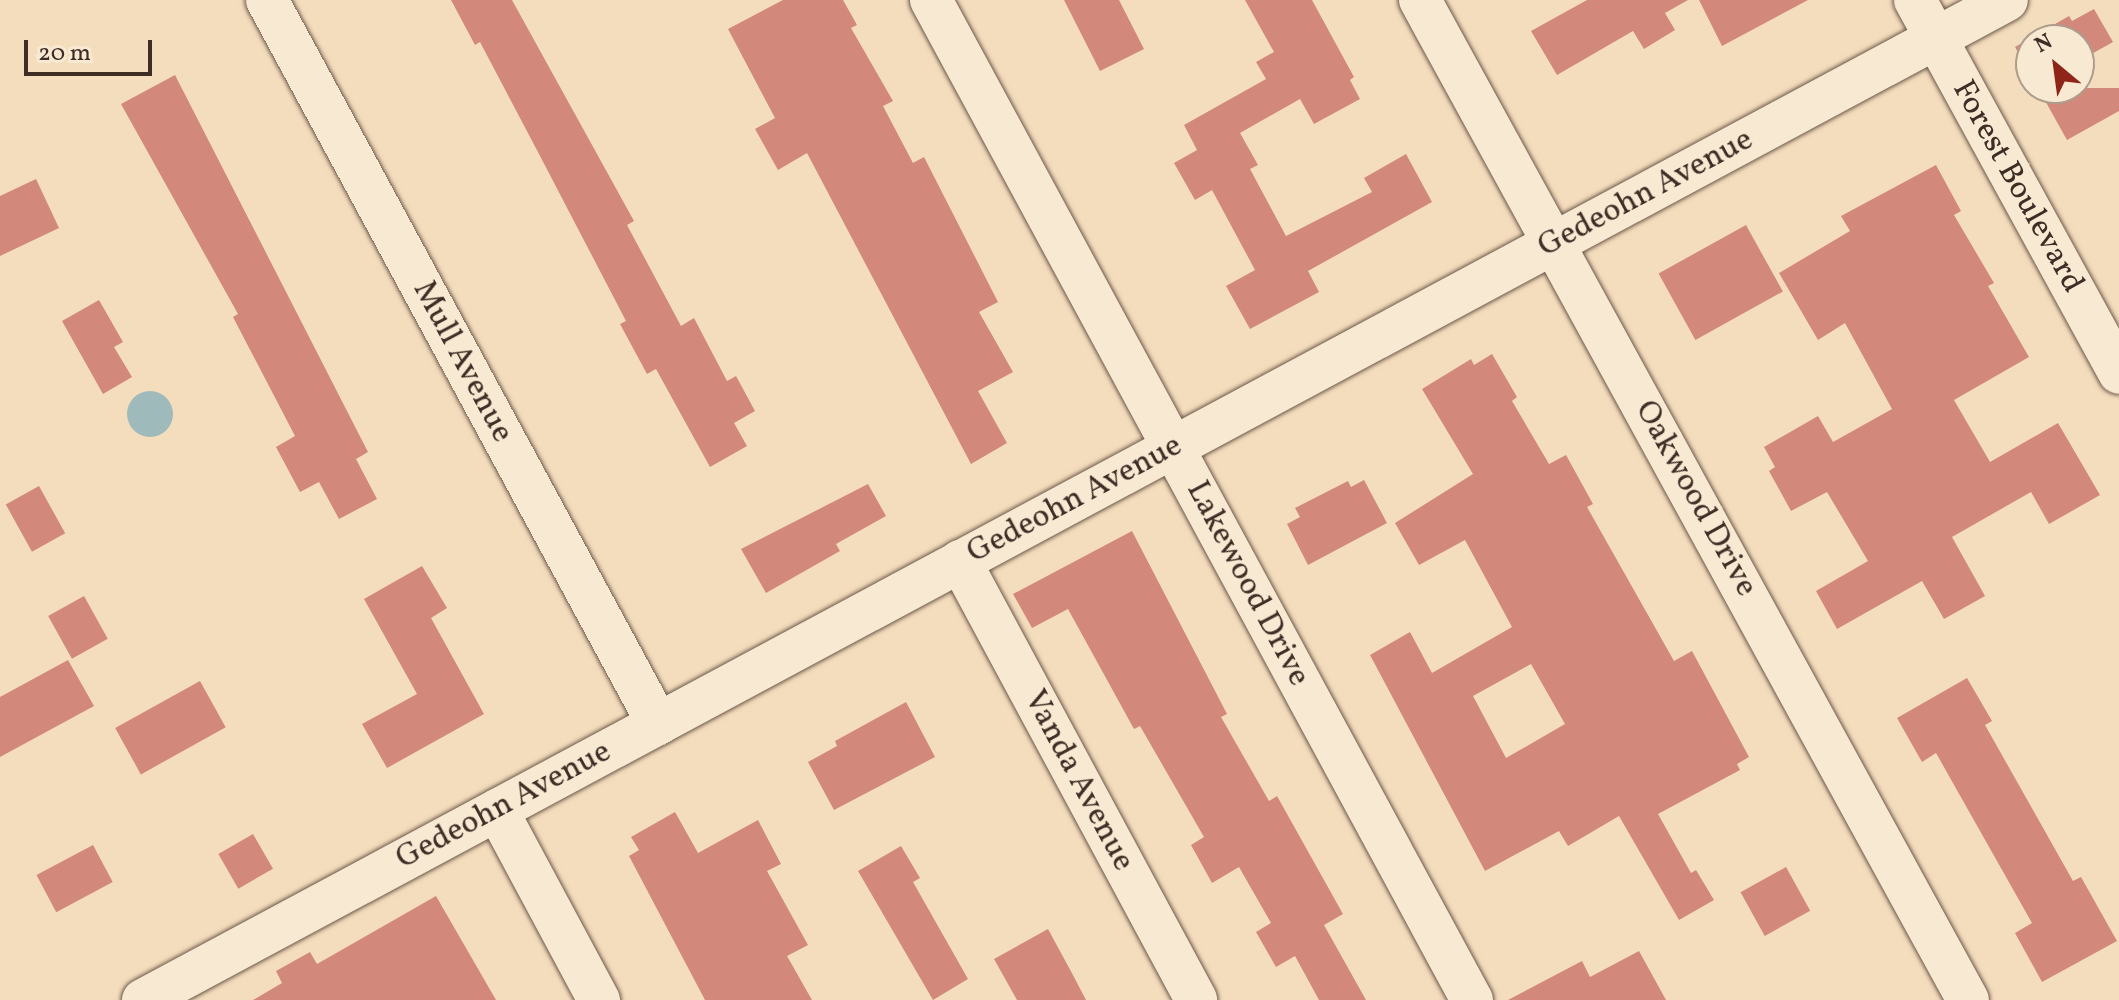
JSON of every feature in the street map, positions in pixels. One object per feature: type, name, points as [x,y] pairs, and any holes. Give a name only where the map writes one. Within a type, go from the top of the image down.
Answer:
[{"type":"street","name":"Mull Avenue","points":[[267,0],[658,724]]},
{"type":"street","name":"Lakewood Drive","points":[[931,0],[1472,1000]]},
{"type":"street","name":"Oakwood Drive","points":[[1420,0],[1968,1000]]},
{"type":"street","name":"Forest Boulevard","points":[[1915,0],[2119,373]]},
{"type":"street","name":"Gedeohn Avenue","points":[[143,1000],[2007,0]]},
{"type":"street","name":"Vanda Avenue","points":[[960,561],[1196,1000]]},
{"type":"street","points":[[497,810],[599,1000]]},
{"type":"water","points":[[150,391],[166,398],[173,414],[166,430],[150,437],[134,430],[127,414],[134,398]]},
{"type":"building","points":[[451,0],[512,0],[634,221],[627,225],[681,326],[694,318],[727,381],[736,376],[755,411],[734,423],[747,446],[710,467],[656,369],[647,374],[620,324],[626,321],[539,154],[480,42],[475,45]]},
{"type":"building","points":[[783,0],[843,0],[857,25],[851,28],[893,101],[883,106],[913,163],[924,157],[998,302],[979,312],[1013,372],[978,391],[1007,443],[971,464],[807,153],[778,170],[755,129],[775,118],[728,29]]},
{"type":"building","points":[[1064,0],[1119,0],[1144,49],[1100,71]]},
{"type":"building","points":[[1245,0],[1312,0],[1354,77],[1350,80],[1360,99],[1314,124],[1300,99],[1240,133],[1258,165],[1250,169],[1286,236],[1372,192],[1364,178],[1406,154],[1432,202],[1308,271],[1319,292],[1250,329],[1226,286],[1255,270],[1212,190],[1195,200],[1174,163],[1197,150],[1184,125],[1266,79],[1256,62],[1274,52]]},
{"type":"building","points":[[1587,0],[1688,0],[1665,13],[1675,30],[1644,49],[1633,31],[1557,75],[1531,31]]},
{"type":"building","points":[[1699,0],[1808,0],[1722,46]]},
{"type":"building","points":[[2094,9],[2113,42],[2095,52],[2095,24],[2055,24],[2069,16],[2072,21]]},
{"type":"building","points":[[175,75],[368,452],[356,459],[377,499],[339,519],[319,482],[300,492],[276,447],[295,436],[233,317],[238,314],[121,104]]},
{"type":"building","points":[[2095,88],[2119,88],[2119,111],[2067,140],[2047,104],[2095,104]]},
{"type":"building","points":[[1936,165],[1961,211],[1954,215],[1994,283],[1988,286],[2029,357],[1954,400],[1990,462],[2058,423],[2100,495],[2049,524],[2031,492],[1952,537],[1985,596],[1944,619],[1922,581],[1837,629],[1816,591],[1868,561],[1827,492],[1791,511],[1769,471],[1775,467],[1764,447],[1818,416],[1833,442],[1892,409],[1845,323],[1818,340],[1779,273],[1850,231],[1841,216]]},
{"type":"building","points":[[36,179],[59,228],[0,256],[0,196]]},
{"type":"building","points":[[1746,225],[1783,291],[1695,340],[1659,273]]},
{"type":"building","points":[[99,300],[123,342],[114,347],[132,377],[103,394],[62,321]]},
{"type":"building","points":[[1492,354],[1517,397],[1512,401],[1549,464],[1566,455],[1593,504],[1587,507],[1674,661],[1692,651],[1749,757],[1737,764],[1740,770],[1658,814],[1691,873],[1696,870],[1714,900],[1679,920],[1619,816],[1568,846],[1559,831],[1485,871],[1370,655],[1410,632],[1432,673],[1512,627],[1465,540],[1419,565],[1395,523],[1473,474],[1422,389],[1471,359],[1474,365]],"holes":[[[1531,664],[1565,724],[1506,758],[1473,696]]]},
{"type":"building","points":[[1364,480],[1387,523],[1308,565],[1287,524],[1300,517],[1295,508],[1348,481],[1351,487]]},
{"type":"building","points":[[868,484],[886,516],[836,544],[840,551],[766,593],[741,549]]},
{"type":"building","points":[[39,486],[65,533],[32,552],[6,504]]},
{"type":"building","points":[[1132,531],[1227,714],[1221,717],[1269,801],[1277,796],[1343,914],[1324,925],[1366,1000],[1319,1000],[1295,956],[1276,967],[1256,932],[1271,923],[1239,867],[1212,883],[1191,845],[1204,837],[1140,726],[1134,729],[1068,609],[1032,628],[1013,594]]},
{"type":"building","points":[[422,566],[447,608],[431,618],[484,714],[387,768],[362,724],[417,694],[364,599]]},
{"type":"building","points":[[84,596],[108,639],[72,659],[48,616]]},
{"type":"building","points":[[68,660],[94,706],[0,757],[0,697]]},
{"type":"building","points":[[1967,678],[1992,721],[1985,725],[2073,881],[2081,877],[2117,941],[2042,982],[2015,933],[2032,923],[1936,753],[1922,762],[1897,718]]},
{"type":"building","points":[[200,681],[226,727],[141,774],[115,728]]},
{"type":"building","points":[[906,702],[935,757],[834,810],[808,762],[837,746],[835,741]]},
{"type":"building","points":[[675,812],[698,853],[758,820],[781,864],[767,871],[808,945],[787,956],[812,1000],[705,1000],[629,856],[639,850],[631,837]]},
{"type":"building","points":[[253,834],[273,869],[238,889],[218,854]]},
{"type":"building","points":[[93,845],[113,882],[56,912],[36,875]]},
{"type":"building","points":[[901,846],[920,878],[913,882],[968,979],[933,1000],[858,871]]},
{"type":"building","points":[[1786,867],[1810,911],[1765,936],[1741,892]]},
{"type":"building","points":[[436,896],[496,1000],[253,1000],[282,983],[276,971],[310,952],[317,964]]},
{"type":"building","points":[[1048,929],[1086,1000],[1017,1000],[994,959]]},
{"type":"building","points":[[1639,951],[1666,1000],[1508,1000],[1582,961],[1590,977]]}]
